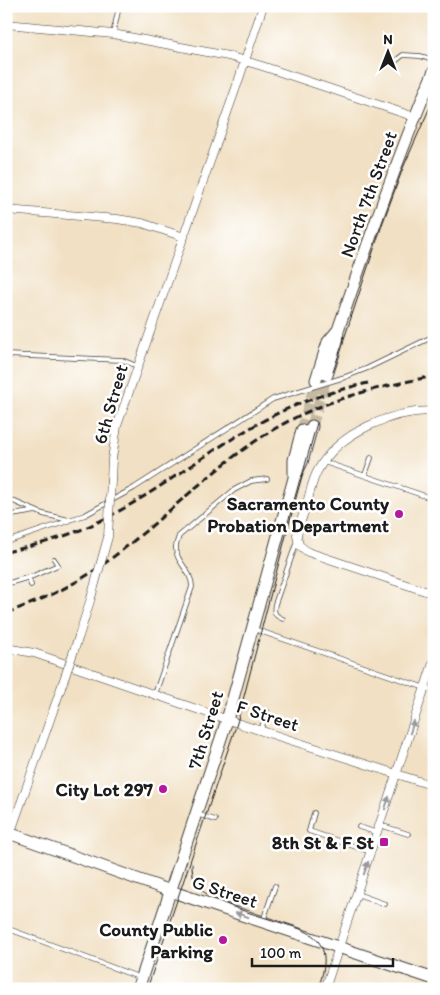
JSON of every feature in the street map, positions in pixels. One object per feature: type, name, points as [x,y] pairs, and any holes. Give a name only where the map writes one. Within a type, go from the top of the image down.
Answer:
[{"type":"main road","name":"North 7th Street","points":[[322,377],[337,344],[338,330],[388,186],[434,71]]},
{"type":"main road","name":"7th Street","points":[[139,983],[227,720],[294,478],[302,462],[307,428]]},
{"type":"main road","name":"G Street","points":[[8,833],[171,891],[434,979]]},
{"type":"street","name":"6th Street","points":[[6,846],[8,833],[79,636],[108,537],[112,460],[117,426],[263,6]]},
{"type":"street","points":[[6,24],[113,34],[215,53],[245,61],[415,117]]},
{"type":"street","points":[[6,210],[117,219],[142,223],[184,237]]},
{"type":"street","points":[[434,411],[409,413],[378,421],[349,438],[318,470],[298,531],[297,540],[302,549],[434,594]]},
{"type":"street","name":"F Street","points":[[6,648],[34,653],[227,720],[434,786]]},
{"type":"street","points":[[325,989],[434,660]]},
{"type":"lane","points":[[113,34],[119,7]]},
{"type":"lane","points":[[393,63],[403,55],[420,56],[434,60]]},
{"type":"lane","points":[[6,542],[84,515],[134,488],[273,399],[368,368],[434,336]]},
{"type":"lane","points":[[6,355],[122,360],[138,366]]},
{"type":"lane","points":[[365,476],[371,458]]},
{"type":"lane","points":[[324,462],[434,499]]},
{"type":"lane","points":[[155,694],[192,587],[191,576],[177,555],[175,546],[179,536],[234,490],[251,481],[266,479]]},
{"type":"lane","points":[[6,498],[69,520]]},
{"type":"lane","points":[[6,516],[36,510]]},
{"type":"lane","points":[[283,619],[274,613],[275,604],[297,540]]},
{"type":"lane","points":[[6,584],[58,565],[54,559]]},
{"type":"lane","points":[[28,577],[31,585]]},
{"type":"lane","points":[[252,628],[434,691]]},
{"type":"lane","points":[[261,730],[267,711]]},
{"type":"lane","points":[[314,813],[309,831],[371,852]]},
{"type":"lane","points":[[197,814],[215,820]]},
{"type":"lane","points":[[359,827],[408,834]]},
{"type":"lane","points":[[262,922],[275,886]]},
{"type":"lane","points":[[356,894],[385,904]]},
{"type":"lane","points":[[6,928],[139,983]]},
{"type":"tunnel","points":[[312,426],[327,375]]},
{"type":"tunnel","points":[[302,430],[316,380]]},
{"type":"tram line","points":[[333,372],[383,222],[403,168],[434,98]]},
{"type":"tram line","points":[[147,989],[237,723],[317,423]]},
{"type":"tram line","points":[[192,864],[193,875],[198,886],[214,899],[300,929],[315,938],[321,946],[324,958],[318,989]]},
{"type":"railway","points":[[6,613],[52,594],[95,570],[141,535],[206,479],[276,428],[314,409],[353,395],[434,376]]},
{"type":"railway","points":[[6,552],[54,540],[89,526],[121,510],[221,446],[274,415],[313,398],[368,383]]},
{"type":"place","name":"Sacramento County Probation Department","points":[[399,514]]},
{"type":"place","name":"City Lot 297","points":[[163,789]]},
{"type":"place","name":"8th St & F St","points":[[384,842]]},
{"type":"place","name":"County Public Parking","points":[[223,940]]}]
